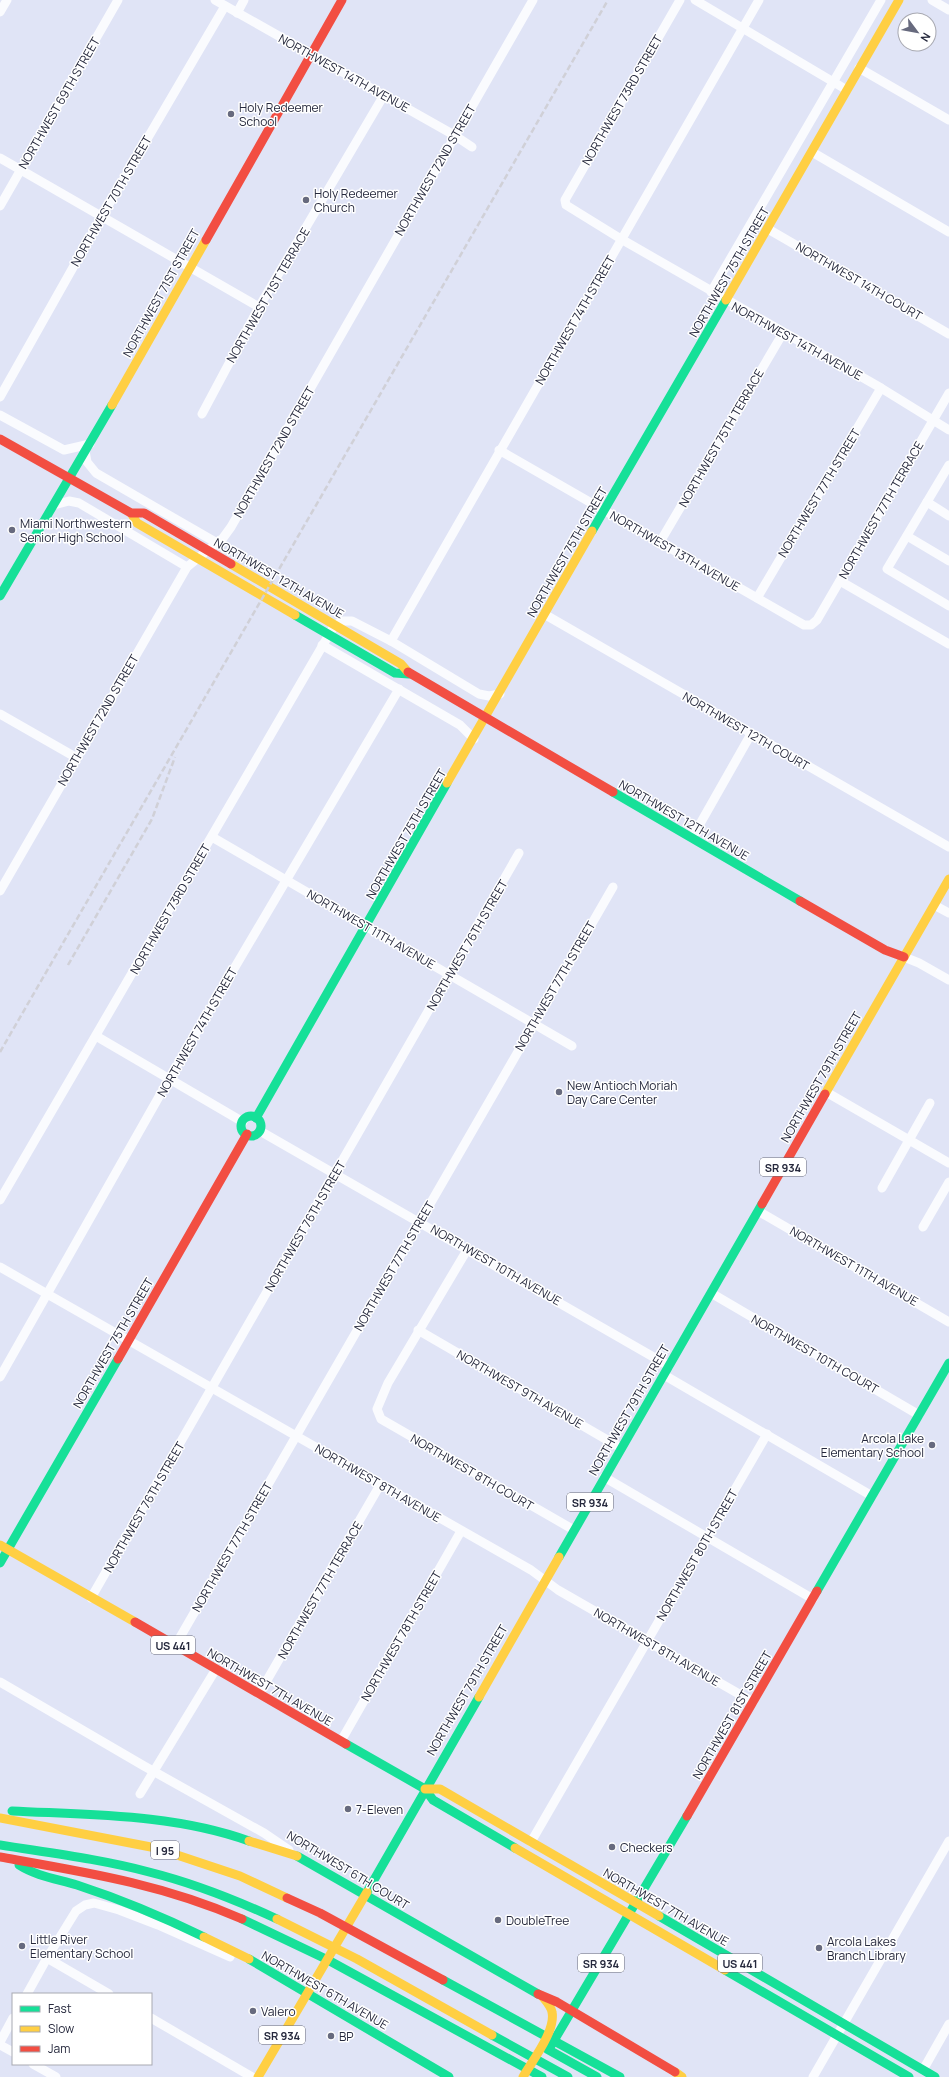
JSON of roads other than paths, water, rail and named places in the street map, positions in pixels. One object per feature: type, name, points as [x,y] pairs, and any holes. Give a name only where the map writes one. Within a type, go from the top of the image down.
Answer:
[{"type":"main road","name":"NORTHWEST 71ST STREET","points":[[0,596],[70,478],[342,0]]},
{"type":"main road","name":"NORTHWEST 75TH STREET","points":[[256,1118],[500,694],[544,614],[605,511],[899,0]]},
{"type":"main road","name":"NORTHWEST 12TH AVENUE","points":[[0,439],[131,513],[144,514],[150,517],[394,659],[401,664],[409,674],[885,950],[904,957]]},
{"type":"main road","name":"NORTHWEST 12TH AVENUE","points":[[131,513],[137,523],[395,673],[409,674]]},
{"type":"main road","name":"NORTHWEST 79TH STREET","points":[[258,2077],[949,879]]},
{"type":"main road","points":[[249,1117],[256,1118],[260,1122],[260,1131],[255,1135],[247,1134],[242,1129],[243,1122],[249,1117]]},
{"type":"main road","name":"NORTHWEST 75TH STREET","points":[[0,1563],[4,1547],[129,1340],[247,1134]]},
{"type":"main road","name":"NORTHWEST 81ST STREET","points":[[532,2077],[754,1702],[949,1363]]},
{"type":"main road","name":"NORTHWEST 7TH AVENUE","points":[[4,1547],[424,1789],[433,1800],[909,2077]]},
{"type":"main road","name":"NORTHWEST 7TH AVENUE","points":[[424,1789],[440,1789],[935,2077]]},
{"type":"main road","points":[[0,1811],[168,1823],[212,1830],[250,1840],[282,1853],[297,1856]]},
{"type":"main road","name":"I 95","points":[[0,1818],[156,1848],[199,1861],[240,1876],[320,1913],[374,1941],[620,2077]]},
{"type":"main road","points":[[6,1829],[120,1849],[178,1864],[250,1890],[315,1921],[370,1950],[597,2077]]},
{"type":"main road","points":[[0,1845],[106,1861],[171,1878],[230,1899],[308,1934],[566,2076]]},
{"type":"main road","name":"NORTHWEST 6TH COURT","points":[[297,1856],[542,1996],[572,2011],[681,2075]]},
{"type":"main road","points":[[5,1858],[114,1877],[175,1893],[225,1911],[300,1945],[542,2077]]},
{"type":"main road","points":[[5,1858],[30,1872],[84,1888],[168,1919],[249,1959]]},
{"type":"main road","name":"NORTHWEST 6TH AVENUE","points":[[249,1959],[449,2077]]},
{"type":"main road","points":[[523,2077],[547,2035],[552,2023],[552,2012],[542,1996]]},
{"type":"street","points":[[0,12],[7,0]]},
{"type":"street","name":"NORTHWEST 69TH STREET","points":[[0,206],[118,0]]},
{"type":"street","name":"NORTHWEST 14TH AVENUE","points":[[215,0],[454,135],[472,148]]},
{"type":"street","points":[[237,13],[244,0]]},
{"type":"street","name":"NORTHWEST 72ND STREET","points":[[0,891],[187,567],[198,556],[217,543],[231,527],[454,135],[533,0]]},
{"type":"street","name":"NORTHWEST 73RD STREET","points":[[565,200],[680,0]]},
{"type":"street","points":[[695,0],[847,90]]},
{"type":"street","name":"NORTHWEST 74TH STREET","points":[[391,641],[499,450],[759,0]]},
{"type":"street","points":[[711,292],[834,82],[880,0]]},
{"type":"street","points":[[932,0],[949,10]]},
{"type":"street","name":"NORTHWEST 70TH STREET","points":[[0,397],[102,216],[225,6]]},
{"type":"street","points":[[860,68],[949,120]]},
{"type":"street","name":"NORTHWEST 71ST TERRACE","points":[[202,414],[260,307],[384,95]]},
{"type":"street","points":[[812,152],[949,232]]},
{"type":"street","points":[[0,158],[260,307]]},
{"type":"street","name":"NORTHWEST 14TH AVENUE","points":[[565,200],[566,205],[621,240],[881,388],[949,430]]},
{"type":"street","name":"NORTHWEST 14TH COURT","points":[[768,229],[949,334]]},
{"type":"street","name":"NORTHWEST 75TH TERRACE","points":[[660,542],[783,333]]},
{"type":"street","name":"NORTHWEST 77TH STREET","points":[[757,598],[881,388]]},
{"type":"street","name":"NORTHWEST 77TH TERRACE","points":[[811,625],[817,620],[949,393]]},
{"type":"street","points":[[0,415],[64,450],[87,448]]},
{"type":"street","name":"NORTHWEST 12TH AVENUE","points":[[87,448],[87,462],[96,473],[217,543]]},
{"type":"street","name":"NORTHWEST 13TH AVENUE","points":[[499,450],[804,625],[811,625]]},
{"type":"street","points":[[948,469],[887,569],[949,606]]},
{"type":"street","points":[[54,505],[69,501],[79,503],[187,567]]},
{"type":"street","points":[[927,502],[949,516]]},
{"type":"street","points":[[907,536],[949,561]]},
{"type":"street","points":[[840,580],[949,644]]},
{"type":"street","name":"NORTHWEST 12TH COURT","points":[[544,614],[949,847]]},
{"type":"street","name":"NORTHWEST 73RD STREET","points":[[0,1200],[212,837],[322,645],[334,626],[342,620]]},
{"type":"street","name":"NORTHWEST 12TH AVENUE","points":[[342,620],[352,621],[391,641],[479,694],[489,696],[500,694]]},
{"type":"street","points":[[322,645],[460,725],[474,739]]},
{"type":"street","name":"NORTHWEST 74TH STREET","points":[[0,1377],[169,1079],[398,689]]},
{"type":"street","points":[[0,714],[76,758]]},
{"type":"street","points":[[692,838],[751,734]]},
{"type":"street","name":"NORTHWEST 11TH AVENUE","points":[[212,837],[572,1046]]},
{"type":"street","name":"NORTHWEST 76TH STREET","points":[[91,1598],[519,853]]},
{"type":"street","name":"NORTHWEST 77TH STREET","points":[[175,1646],[613,887]]},
{"type":"street","points":[[934,905],[949,913]]},
{"type":"street","name":"NORTHWEST 12TH AVENUE","points":[[904,957],[919,963],[949,980]]},
{"type":"street","points":[[96,1036],[243,1122]]},
{"type":"street","points":[[826,1092],[949,1163]]},
{"type":"street","points":[[882,1188],[930,1103]]},
{"type":"street","name":"NORTHWEST 10TH AVENUE","points":[[260,1131],[420,1221],[467,1250],[669,1366]]},
{"type":"street","points":[[923,1227],[949,1182]]},
{"type":"street","name":"NORTHWEST 11TH AVENUE","points":[[758,1211],[949,1322]]},
{"type":"street","points":[[418,1330],[467,1250]]},
{"type":"street","name":"NORTHWEST 8TH AVENUE","points":[[0,1267],[531,1570],[647,1642],[754,1702]]},
{"type":"street","name":"NORTHWEST 10TH COURT","points":[[711,1293],[919,1415]]},
{"type":"street","name":"NORTHWEST 8TH COURT","points":[[418,1330],[388,1383],[377,1408],[381,1419],[574,1530]]},
{"type":"street","name":"NORTHWEST 9TH AVENUE","points":[[418,1330],[621,1448]]},
{"type":"street","points":[[664,1374],[872,1496]]},
{"type":"street","name":"NORTHWEST 80TH STREET","points":[[531,1842],[767,1434]]},
{"type":"street","points":[[604,1477],[813,1599]]},
{"type":"street","name":"NORTHWEST 77TH TERRACE","points":[[259,1694],[380,1485]]},
{"type":"street","name":"NORTHWEST 78TH STREET","points":[[341,1741],[461,1531]]},
{"type":"street","points":[[140,1794],[216,1669]]},
{"type":"street","name":"NORTHWEST 6TH COURT","points":[[0,1682],[264,1833],[297,1856]]},
{"type":"street","points":[[813,2077],[949,1841]]},
{"type":"street","name":"NORTHWEST 6TH AVENUE","points":[[47,1958],[76,1911],[85,1905],[94,1903],[119,1910],[158,1925],[217,1952],[237,1959],[249,1959]]},
{"type":"street","points":[[27,1993],[47,1958],[107,1993]]},
{"type":"street","points":[[152,2019],[252,2077]]},
{"type":"street","points":[[12,2020],[0,2043],[12,2051]]},
{"type":"street","points":[[923,2070],[949,2024]]},
{"type":"street","points":[[35,2065],[56,2077]]},
{"type":"railway","points":[[0,1052],[608,0]]},
{"type":"railway","points":[[68,965],[152,819],[175,757]]},
{"type":"place","name":"Holy Redeemer School","points":[[231,114]]},
{"type":"place","name":"Holy Redeemer Church","points":[[306,200]]},
{"type":"place","name":"Miami Northwestern Senior High School","points":[[12,530]]},
{"type":"place","name":"New Antioch Moriah Day Care Center","points":[[559,1092]]},
{"type":"place","name":"Arcola Lake Elementary School","points":[[932,1445]]},
{"type":"place","name":"7-Eleven","points":[[348,1809]]},
{"type":"place","name":"Checkers","points":[[612,1847]]},
{"type":"place","name":"DoubleTree","points":[[498,1920]]},
{"type":"place","name":"Little River Elementary School","points":[[22,1946]]},
{"type":"place","name":"Arcola Lakes Branch Library","points":[[819,1948]]},
{"type":"place","name":"Valero","points":[[253,2011]]},
{"type":"place","name":"BP","points":[[331,2036]]}]
